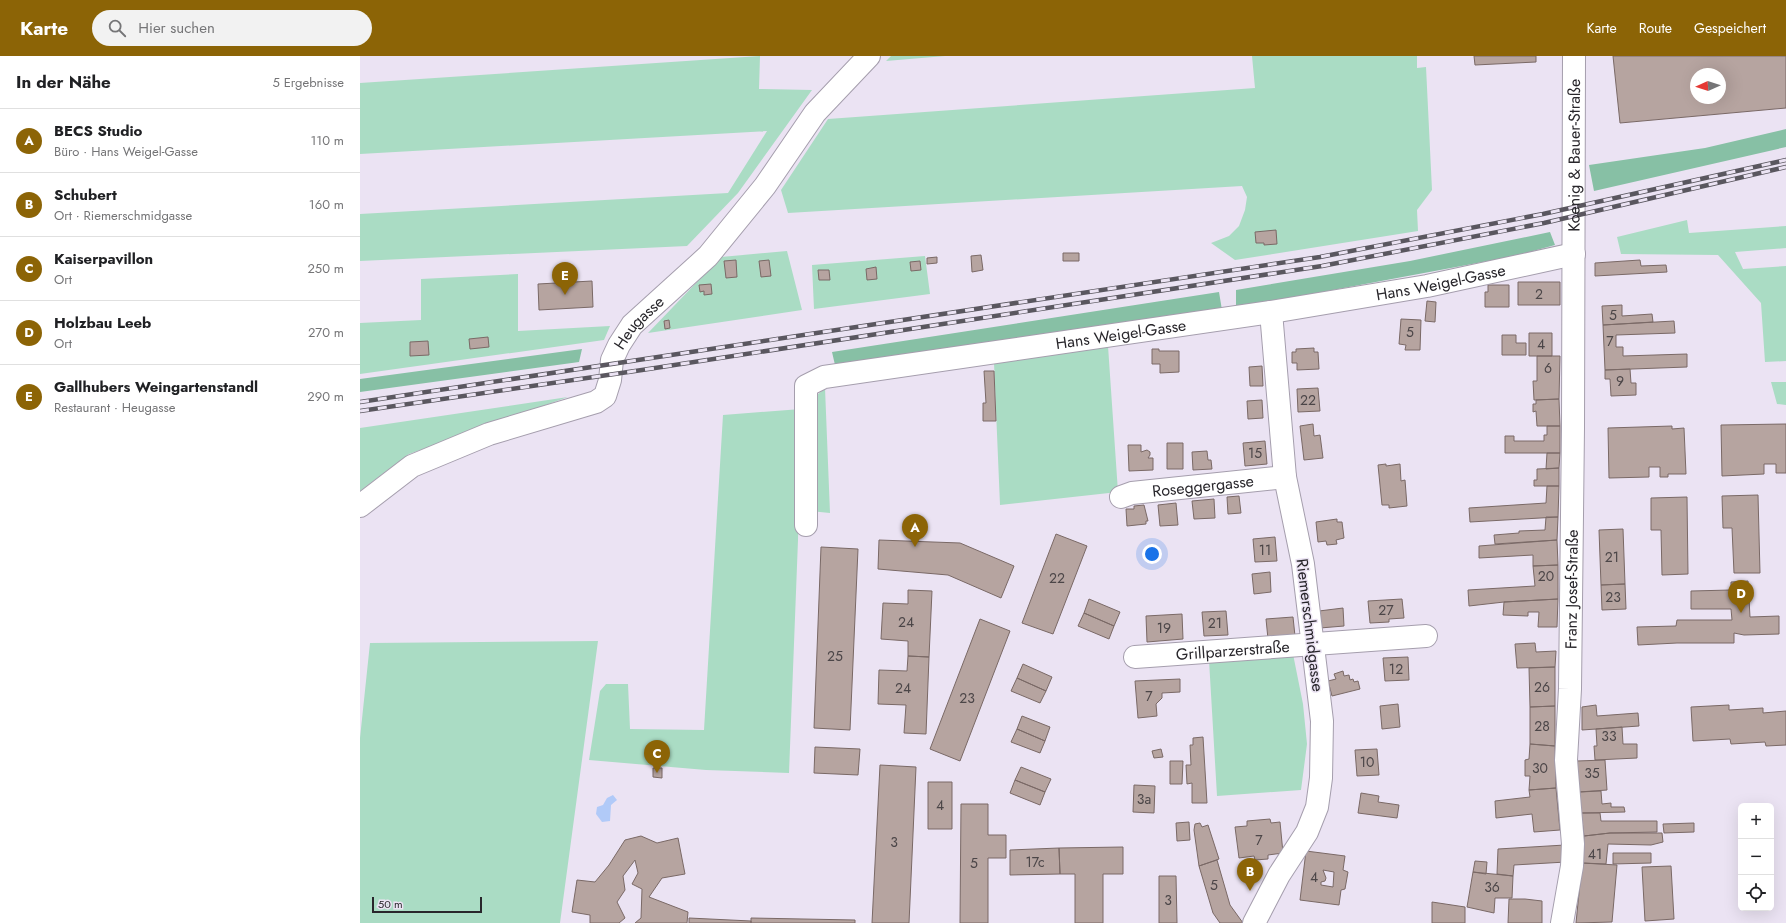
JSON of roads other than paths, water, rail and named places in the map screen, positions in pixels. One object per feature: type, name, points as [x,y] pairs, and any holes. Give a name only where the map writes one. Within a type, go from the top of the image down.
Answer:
[{"type":"street","name":"Heugasse","points":[[360,506],[412,466],[489,434],[596,402],[605,396],[610,380],[612,360],[619,345],[632,326],[708,256],[765,186],[815,113],[869,56]]},
{"type":"street","name":"Koenig & Bauer-Straße","points":[[1574,56],[1574,254]]},
{"type":"street","name":"Hans Weigel-Gasse","points":[[806,525],[806,386],[824,377],[1271,312],[1427,286],[1574,254]]},
{"type":"street","name":"Franz Josef-Straße","points":[[1562,923],[1572,866],[1573,844],[1566,760],[1570,689],[1574,254]]},
{"type":"street","name":"Riemerschmidgasse","points":[[1254,923],[1279,875],[1307,832],[1317,807],[1321,778],[1322,721],[1303,564],[1285,476],[1271,312]]},
{"type":"street","name":"Roseggergasse","points":[[1121,497],[1132,493],[1285,476]]},
{"type":"street","name":"Grillparzerstraße","points":[[1135,657],[1426,636]]},
{"type":"water","points":[[613,795],[617,800],[611,805],[610,821],[602,822],[596,814],[597,807],[603,805],[607,798]]},
{"type":"railway","points":[[360,402],[1320,257],[1543,214],[1786,160]]},
{"type":"railway","points":[[360,411],[642,370],[1322,266],[1544,223],[1786,167]]},
{"type":"place","name":"Gallhubers Weingartenstandl","points":[[565,295]]},
{"type":"place","name":"BECS Studio","points":[[915,547]]},
{"type":"place","name":"Holzbau Leeb","points":[[1741,613]]},
{"type":"place","name":"Kaiserpavillon","points":[[657,773]]},
{"type":"place","name":"Schubert","points":[[1250,891]]}]
